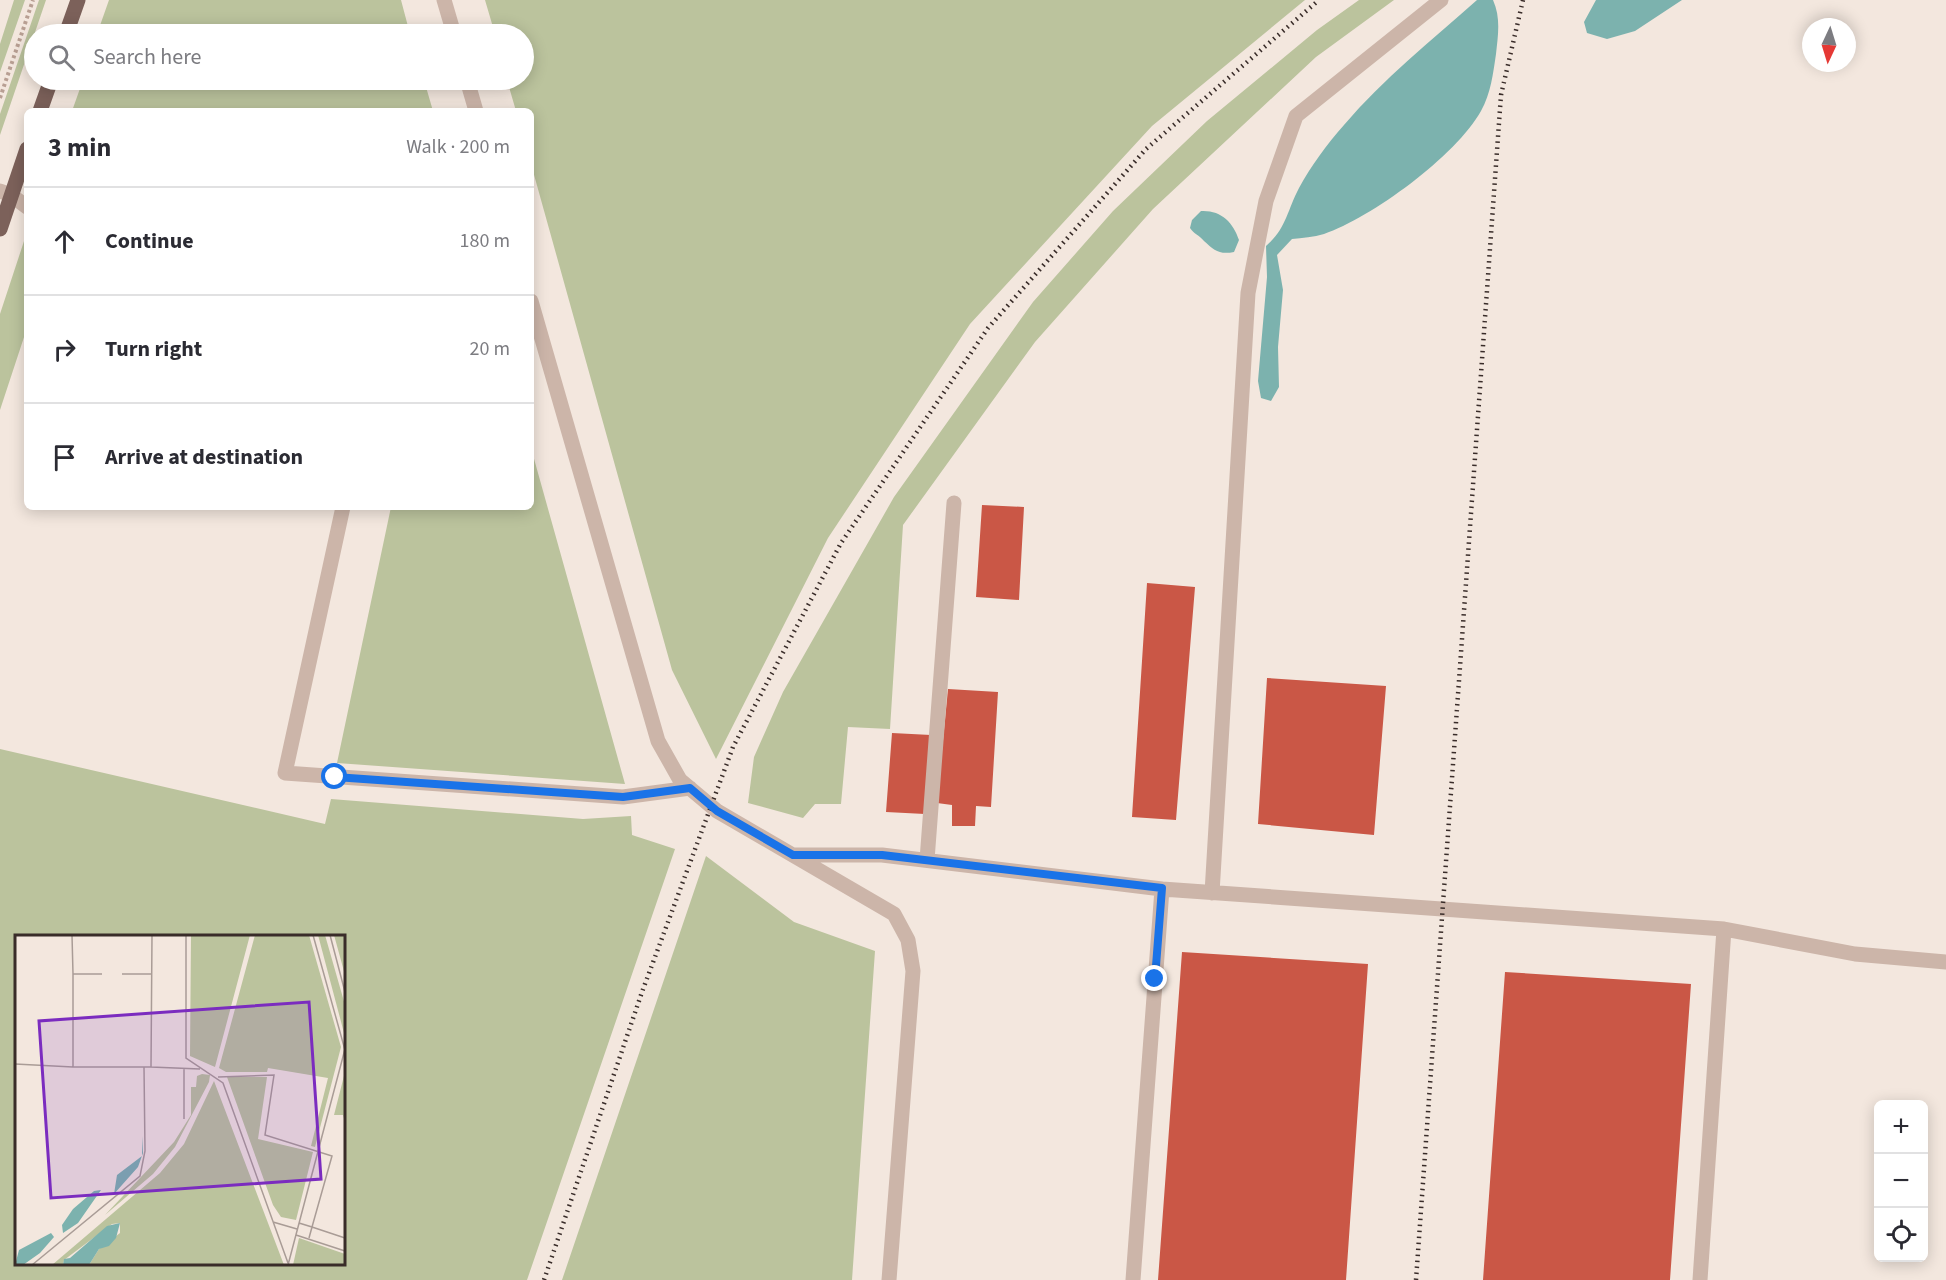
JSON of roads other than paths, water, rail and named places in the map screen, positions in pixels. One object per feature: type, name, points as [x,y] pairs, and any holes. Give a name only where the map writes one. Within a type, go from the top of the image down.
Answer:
[{"type":"main road","points":[[70,24],[78,0]]},
{"type":"main road","points":[[41,108],[47,90]]},
{"type":"main road","points":[[0,229],[6,193],[24,155]]},
{"type":"street","points":[[444,0],[451,24]]},
{"type":"street","points":[[1212,893],[1248,293],[1266,201],[1296,116],[1441,0]]},
{"type":"street","points":[[470,90],[475,108]]},
{"type":"street","points":[[6,193],[24,205]]},
{"type":"street","points":[[534,311],[658,741],[680,780],[717,811],[894,914],[908,940],[913,971],[889,1280]]},
{"type":"street","points":[[927,860],[954,503]]},
{"type":"street","points":[[342,510],[285,773],[623,797],[690,788]]},
{"type":"street","points":[[793,855],[882,855],[1212,893],[1724,929],[1855,954],[1946,962]]},
{"type":"street","points":[[1133,1280],[1162,888]]},
{"type":"street","points":[[1700,1280],[1724,929]]},
{"type":"water","points":[[1477,0],[1493,0],[1498,27],[1491,83],[1481,111],[1453,147],[1388,200],[1343,226],[1324,234],[1292,239],[1277,255],[1283,290],[1278,347],[1279,387],[1271,401],[1261,398],[1258,381],[1267,277],[1266,246],[1278,233],[1299,188],[1338,132],[1391,76]]},
{"type":"water","points":[[1596,0],[1682,0],[1635,31],[1607,39],[1587,33],[1584,22]]},
{"type":"water","points":[[1201,211],[1220,215],[1230,223],[1239,240],[1234,252],[1217,251],[1190,228],[1192,220]]},
{"type":"railway","points":[[544,1280],[642,992],[733,747],[841,543],[988,328],[1146,149],[1319,0]]},
{"type":"railway","points":[[1416,1280],[1501,95],[1523,0]]}]
